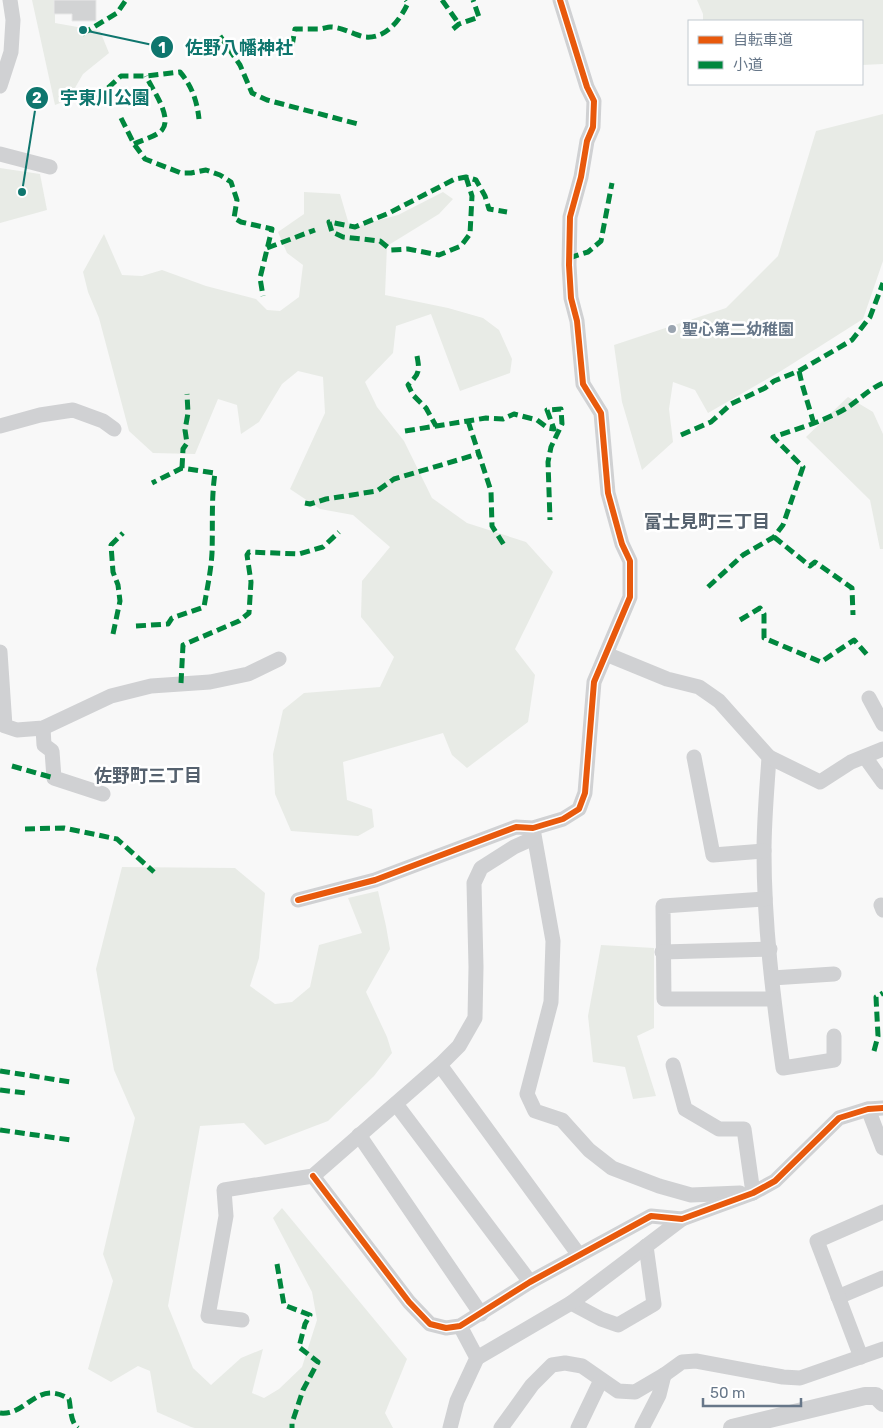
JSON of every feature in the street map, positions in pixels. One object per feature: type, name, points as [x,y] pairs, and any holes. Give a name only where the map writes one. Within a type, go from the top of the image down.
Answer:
[{"type":"street","points":[[0,86],[11,52],[13,20],[10,0]]},
{"type":"street","points":[[242,1320],[208,1316],[226,1216],[224,1190],[313,1176],[440,1065],[459,1046],[475,1018],[474,883],[481,868],[533,833],[579,809],[585,793],[594,682],[630,597],[630,561],[622,544],[608,493],[601,414],[583,384],[578,328],[571,298],[569,265],[570,217],[581,177],[587,141],[593,127],[594,101],[587,87],[560,0]]},
{"type":"street","points":[[0,154],[50,167]]},
{"type":"street","points":[[0,426],[40,415],[73,410],[103,422],[114,429]]},
{"type":"street","points":[[0,652],[5,726],[17,730],[43,728],[111,696],[151,686],[210,682],[248,674],[278,659]]},
{"type":"street","points":[[606,654],[667,679],[700,687],[719,701],[769,757],[820,782],[851,762],[883,749]]},
{"type":"street","points":[[869,698],[883,724]]},
{"type":"street","points":[[43,728],[44,745],[52,751],[54,778],[103,794]]},
{"type":"street","points":[[694,757],[713,854],[764,851]]},
{"type":"street","points":[[769,757],[764,851],[765,899],[773,998],[783,1068],[834,1060],[834,1036]]},
{"type":"street","points":[[864,757],[883,782]]},
{"type":"street","points":[[298,900],[375,880],[516,827],[533,833]]},
{"type":"street","points":[[533,833],[553,941],[550,1002],[527,1094],[535,1111],[562,1120],[589,1150],[612,1168],[659,1186],[691,1195],[753,1193]]},
{"type":"street","points":[[765,899],[663,906],[664,999],[773,998]]},
{"type":"street","points":[[662,952],[770,949]]},
{"type":"street","points":[[772,978],[834,974]]},
{"type":"street","points":[[440,1065],[579,1255]]},
{"type":"street","points":[[673,1065],[685,1110],[719,1128],[744,1129],[753,1193]]},
{"type":"street","points":[[396,1104],[530,1282]]},
{"type":"street","points":[[450,1428],[457,1401],[477,1358],[571,1303],[682,1219],[753,1193],[775,1180],[839,1118],[876,1109],[883,1148]]},
{"type":"street","points":[[359,1136],[481,1314]]},
{"type":"street","points":[[313,1176],[409,1302],[430,1324],[446,1328],[460,1326],[530,1282],[651,1216],[682,1219]]},
{"type":"street","points":[[861,1357],[817,1241],[883,1212]]},
{"type":"street","points":[[571,1303],[601,1319],[618,1325],[654,1304],[646,1246]]},
{"type":"street","points":[[838,1297],[883,1278]]},
{"type":"street","points":[[460,1326],[477,1358]]},
{"type":"street","points":[[501,1428],[532,1385],[552,1365],[565,1363],[582,1366],[618,1391],[636,1392],[682,1362],[696,1360],[784,1377],[800,1378],[883,1349]]},
{"type":"street","points":[[642,1428],[659,1394],[664,1375]]},
{"type":"street","points":[[578,1428],[601,1380]]},
{"type":"street","points":[[732,1428],[865,1396],[876,1396],[883,1403]]},
{"type":"shaded area","points":[[32,0],[55,0],[55,23],[100,31],[109,53],[83,74],[68,100],[55,105]]},
{"type":"shaded area","points":[[697,0],[883,0],[883,64],[863,65],[863,20],[703,20],[703,14]]},
{"type":"shaded area","points":[[883,114],[883,261],[863,319],[781,371],[708,413],[695,390],[673,382],[669,409],[673,442],[642,470],[622,402],[614,345],[726,308],[778,256],[816,131]]},
{"type":"shaded area","points":[[0,168],[40,174],[47,210],[0,223]]},
{"type":"shaded area","points":[[304,192],[340,194],[350,228],[398,215],[443,192],[453,199],[439,214],[387,246],[385,295],[448,308],[483,318],[499,330],[512,359],[510,373],[460,391],[431,314],[396,326],[393,353],[365,382],[377,407],[404,441],[432,498],[467,523],[526,542],[553,572],[515,649],[535,675],[528,722],[467,768],[452,755],[443,733],[343,762],[347,800],[372,809],[374,827],[358,836],[291,831],[275,794],[273,754],[283,710],[304,693],[380,687],[394,657],[361,617],[362,581],[390,547],[353,515],[320,509],[290,489],[325,413],[323,377],[298,371],[282,384],[259,422],[241,434],[237,405],[218,399],[195,454],[153,453],[129,431],[99,318],[88,292],[83,272],[104,234],[122,275],[142,276],[162,270],[206,286],[256,299],[267,310],[280,311],[299,297],[303,265],[287,253],[278,232],[304,214]]},
{"type":"shaded area","points":[[848,397],[873,412],[883,434],[883,549],[880,549],[870,500],[806,437]]},
{"type":"shaded area","points":[[122,867],[235,868],[265,893],[259,958],[250,986],[275,1004],[292,1002],[310,987],[319,945],[362,933],[348,898],[378,891],[390,949],[366,992],[387,1037],[392,1053],[374,1076],[328,1121],[265,1145],[244,1123],[200,1126],[168,1306],[193,1368],[211,1385],[241,1358],[263,1349],[252,1393],[264,1398],[279,1389],[302,1367],[317,1320],[312,1292],[273,1218],[282,1208],[407,1359],[385,1413],[393,1428],[195,1428],[157,1412],[150,1371],[138,1366],[111,1382],[88,1369],[113,1281],[103,1254],[135,1118],[114,1070],[96,969]]},
{"type":"shaded area","points":[[601,945],[654,948],[654,1028],[637,1036],[656,1096],[633,1099],[625,1067],[593,1062],[588,1016]]},
{"type":"building","points":[[54,0],[96,0],[96,21],[72,21],[72,14],[54,14]]},
{"type":"marked path","points":[[82,34],[117,13],[126,0]]},
{"type":"marked path","points":[[292,46],[295,29],[330,27],[339,28],[365,37],[379,35],[386,32],[401,16],[408,3],[406,0]]},
{"type":"marked path","points":[[442,0],[459,24]]},
{"type":"marked path","points":[[453,29],[459,24],[479,17],[473,0]]},
{"type":"marked path","points":[[220,36],[240,65],[252,93],[267,100],[358,124]]},
{"type":"marked path","points":[[97,98],[121,76],[146,76],[180,72],[193,94],[199,119]]},
{"type":"marked path","points":[[134,144],[157,134],[165,124],[165,118],[157,95],[146,76]]},
{"type":"marked path","points":[[121,118],[134,144],[145,159],[181,173],[206,170],[220,175],[231,182],[237,200],[234,218],[241,222],[272,229],[260,278],[263,296]]},
{"type":"marked path","points":[[466,177],[472,196],[470,234],[461,246],[439,255],[408,249],[391,250],[380,241],[343,237],[332,232],[329,222],[355,227],[389,213],[455,179],[466,177],[476,180],[485,196],[489,209],[507,212]]},
{"type":"marked path","points":[[569,258],[588,252],[601,241],[612,183]]},
{"type":"marked path","points":[[267,248],[315,230]]},
{"type":"marked path","points":[[681,435],[711,422],[731,404],[765,388],[774,381],[799,371],[852,340],[870,317],[883,283]]},
{"type":"marked path","points":[[417,356],[418,372],[408,385],[413,395],[426,408],[436,426]]},
{"type":"marked path","points":[[799,371],[814,424]]},
{"type":"marked path","points":[[708,587],[743,555],[774,537],[783,525],[803,467],[773,437],[836,414],[883,383]]},
{"type":"marked path","points":[[182,468],[183,449],[187,443],[185,430],[188,413],[187,394]]},
{"type":"marked path","points":[[405,431],[486,418],[503,419],[514,414],[537,420],[548,428],[554,429],[547,410],[561,409],[562,424],[551,447],[548,462],[550,520]]},
{"type":"marked path","points":[[468,421],[491,491],[492,526],[504,545]]},
{"type":"marked path","points":[[305,503],[310,504],[326,499],[377,491],[394,479],[478,454]]},
{"type":"marked path","points":[[136,626],[168,624],[172,618],[204,607],[211,566],[215,473],[182,468],[152,483]]},
{"type":"marked path","points":[[181,683],[183,645],[239,621],[249,613],[251,582],[247,555],[249,552],[299,554],[323,547],[339,532]]},
{"type":"marked path","points":[[113,634],[120,601],[118,585],[113,572],[111,545],[123,533]]},
{"type":"marked path","points":[[774,537],[810,566],[815,562],[852,588],[853,615]]},
{"type":"marked path","points":[[740,620],[760,608],[764,614],[764,638],[821,662],[854,640],[869,657]]},
{"type":"marked path","points":[[12,766],[54,778]]},
{"type":"marked path","points":[[25,829],[64,828],[117,839],[154,872]]},
{"type":"marked path","points":[[874,1051],[878,1036],[876,997],[883,993]]},
{"type":"marked path","points":[[0,1071],[71,1082]]},
{"type":"marked path","points":[[0,1090],[26,1093]]},
{"type":"marked path","points":[[0,1130],[71,1140]]},
{"type":"marked path","points":[[277,1264],[284,1305],[310,1315],[305,1324],[299,1347],[318,1362],[303,1390],[292,1428]]},
{"type":"marked path","points":[[0,1413],[18,1409],[40,1395],[58,1394],[69,1399],[72,1419],[78,1428]]},
{"type":"cycle path","points":[[298,900],[375,880],[516,827],[533,828],[563,819],[579,809],[585,793],[594,682],[630,597],[630,561],[622,544],[608,493],[601,413],[583,384],[577,321],[571,298],[569,265],[570,217],[581,177],[587,141],[593,127],[594,101],[587,87],[560,0]]},
{"type":"cycle path","points":[[313,1176],[409,1302],[430,1324],[446,1328],[460,1326],[530,1282],[651,1216],[682,1219],[753,1193],[775,1181],[839,1118],[868,1109],[883,1108]]},
{"type":"place","name":"佐野八幡神社","points":[[83,30]]},
{"type":"place","name":"宇東川公園","points":[[22,192]]},
{"type":"place","name":"聖心第二幼稚園","points":[[672,329]]},
{"type":"district","name":"富士見町三丁目","points":[[707,522]]},
{"type":"district","name":"佐野町三丁目","points":[[148,776]]}]
